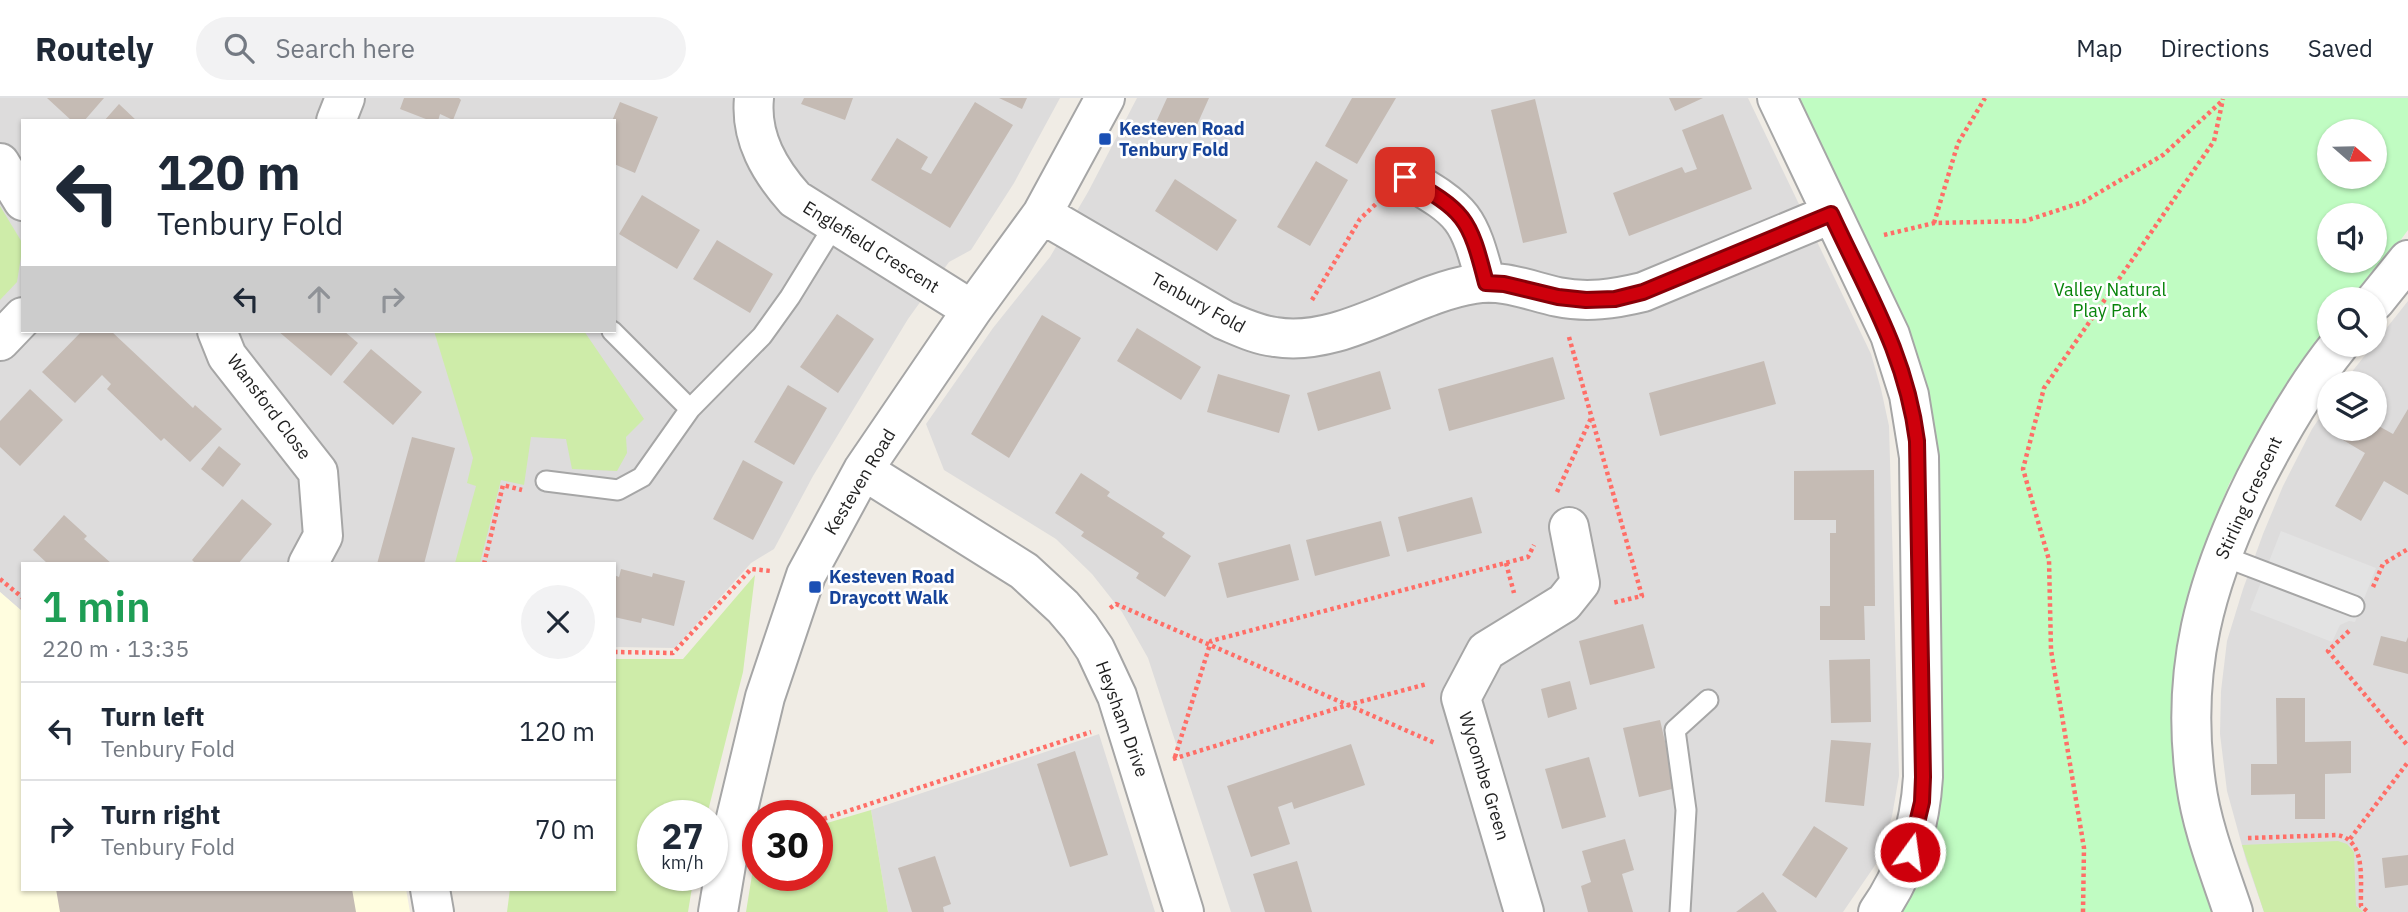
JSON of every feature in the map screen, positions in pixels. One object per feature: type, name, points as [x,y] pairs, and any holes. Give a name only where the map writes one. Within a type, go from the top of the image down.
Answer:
[{"type":"street","points":[[337,119],[345,98]]},
{"type":"street","name":"Englefield Crescent","points":[[754,98],[755,130],[764,156],[777,179],[795,199],[972,310]]},
{"type":"street","name":"Kesteven Road","points":[[718,912],[729,847],[762,709],[806,575],[863,470],[972,310],[1042,214],[1105,98]]},
{"type":"street","points":[[1777,98],[1890,335],[1901,365],[1913,415],[1919,457],[1922,802],[1910,852],[1878,912]]},
{"type":"street","points":[[0,163],[21,198]]},
{"type":"street","points":[[1405,177],[1445,200],[1466,223],[1474,237],[1486,283]]},
{"type":"street","name":"Tenbury Fold","points":[[1042,214],[1224,320],[1276,338],[1304,338],[1331,333],[1451,288],[1486,283],[1530,288],[1558,297],[1615,299],[1838,229]]},
{"type":"street","points":[[2386,287],[2408,260]]},
{"type":"street","points":[[0,341],[21,319]]},
{"type":"street","name":"Wansford Close","points":[[219,333],[227,356],[318,472],[323,536],[310,562]]},
{"type":"street","name":"Stirling Crescent","points":[[2233,912],[2203,823],[2196,785],[2191,709],[2199,634],[2220,555],[2245,499],[2290,415],[2331,357]]},
{"type":"street","name":"Heysham Drive","points":[[863,470],[1024,571],[1063,607],[1080,627],[1107,672],[1125,721],[1158,763],[1184,912]]},
{"type":"street","points":[[1554,520],[1580,583]]},
{"type":"street","name":"Wycombe Green","points":[[1524,912],[1461,698],[1486,651],[1564,603],[1580,583]]},
{"type":"street","points":[[430,891],[434,912]]},
{"type":"lane","points":[[546,481],[618,490],[642,477],[690,409],[762,336],[790,297],[835,223]]},
{"type":"lane","points":[[614,333],[690,409]]},
{"type":"lane","points":[[2220,555],[2360,609]]},
{"type":"lane","points":[[1680,912],[1686,810],[1675,730],[1708,700]]},
{"type":"path","points":[[1934,223],[1958,143],[1985,98]]},
{"type":"path","points":[[1838,229],[2025,221],[2083,202],[2163,155],[2224,99]]},
{"type":"path","points":[[2082,912],[2084,848],[2051,650],[2049,560],[2022,469],[2044,388],[2214,141],[2224,99]]},
{"type":"path","points":[[1304,338],[1309,305],[1360,219],[1405,177]]},
{"type":"path","points":[[1558,297],[1642,596],[1599,606],[1580,583]]},
{"type":"path","points":[[1158,763],[1211,640],[1528,557],[1554,520],[1592,416]]},
{"type":"path","points":[[484,562],[503,485],[523,490],[546,481]]},
{"type":"path","points":[[2408,549],[2383,564],[2360,609],[2328,650],[2408,746]]},
{"type":"path","points":[[616,652],[673,653],[751,569],[806,575]]},
{"type":"path","points":[[0,579],[21,596]]},
{"type":"path","points":[[1080,627],[1116,604],[1480,763]]},
{"type":"path","points":[[1158,763],[1348,705],[1475,671]]},
{"type":"path","points":[[833,816],[1125,721]]},
{"type":"path","points":[[2350,839],[2408,762]]},
{"type":"path","points":[[2208,840],[2337,835],[2350,839],[2358,852],[2361,906],[2368,912]]},
{"type":"shaded area","points":[[0,98],[1060,98],[1014,183],[971,250],[949,262],[908,319],[813,476],[774,549],[751,563],[675,648],[616,647],[616,562],[21,562],[21,610],[0,592]]},
{"type":"shaded area","points":[[1137,98],[1748,98],[1871,354],[1889,426],[1899,776],[1892,816],[1878,861],[1843,912],[1231,912],[1148,658],[1122,612],[1092,574],[1056,539],[944,470],[926,424],[993,328],[1050,257],[1088,192]]},
{"type":"shaded area","points":[[2408,301],[2408,912],[2264,912],[2227,791],[2220,734],[2221,691],[2227,641],[2263,534],[2283,486],[2317,422],[2317,441],[2387,441],[2387,371],[2353,371],[2364,357],[2387,357],[2387,327]]},
{"type":"shaded area","points":[[2281,531],[2376,568],[2355,622],[2349,621],[2340,625],[2332,642],[2250,610]]},
{"type":"shaded area","points":[[0,592],[21,610],[21,891],[406,891],[410,912],[0,912]]},
{"type":"shaded area","points":[[1099,734],[1155,912],[888,912],[871,810]]},
{"type":"green space","name":"Valley Natural Play Park","points":[[1796,98],[2408,98],[2408,230],[2387,258],[2387,203],[2317,203],[2317,273],[2376,273],[2366,287],[2317,287],[2317,354],[2230,482],[2188,593],[2177,646],[2173,710],[2215,912],[1898,912],[1941,768],[1936,432],[1918,357]]},
{"type":"green space","points":[[0,206],[21,241],[21,257],[17,282],[0,300]]},
{"type":"green space","points":[[435,333],[585,333],[644,419],[626,437],[627,453],[617,471],[572,469],[566,439],[531,437],[524,485],[501,480],[480,562],[455,562],[476,486],[467,483],[473,458]]},
{"type":"green space","points":[[755,575],[743,672],[711,800],[637,800],[637,891],[691,891],[688,912],[507,912],[510,891],[616,891],[616,659],[683,659]]},
{"type":"green space","points":[[871,810],[888,912],[746,912],[749,891],[833,891],[833,821]]},
{"type":"green space","points":[[2338,841],[2347,844],[2354,852],[2356,906],[2363,912],[2264,912],[2242,845]]},
{"type":"building","points":[[47,98],[104,98],[86,119],[70,119]]},
{"type":"building","points":[[404,98],[461,100],[453,119],[440,114],[439,119],[426,119],[400,109]]},
{"type":"building","points":[[804,98],[853,98],[845,120],[801,104]]},
{"type":"building","points":[[999,98],[1027,98],[1022,109]]},
{"type":"building","points":[[1167,98],[1209,98],[1192,136],[1157,120]]},
{"type":"building","points":[[1352,98],[1396,98],[1357,164],[1325,146]]},
{"type":"building","points":[[1669,98],[1703,98],[1675,111]]},
{"type":"building","points":[[1535,99],[1567,233],[1523,243],[1491,110]]},
{"type":"building","points":[[620,102],[658,117],[635,173],[616,165],[616,119],[613,119]]},
{"type":"building","points":[[975,102],[1013,125],[950,228],[871,180],[897,138],[928,157],[921,169],[931,174]]},
{"type":"building","points":[[119,104],[135,119],[106,119]]},
{"type":"building","points":[[1723,114],[1752,189],[1629,236],[1613,193],[1682,167],[1685,173],[1697,169],[1682,130]]},
{"type":"building","points":[[1316,161],[1348,180],[1310,246],[1277,227]]},
{"type":"building","points":[[1175,179],[1237,220],[1217,251],[1155,211]]},
{"type":"building","points":[[642,195],[700,230],[677,269],[619,234]]},
{"type":"building","points":[[717,240],[773,274],[750,313],[693,279]]},
{"type":"building","points":[[837,314],[874,339],[838,393],[800,367]]},
{"type":"building","points":[[1042,315],[1081,338],[1009,458],[971,434]]},
{"type":"building","points":[[1137,328],[1201,367],[1181,400],[1117,361]]},
{"type":"building","points":[[80,333],[113,333],[193,408],[195,405],[222,429],[190,462],[164,438],[161,441],[107,389],[111,384],[102,375],[75,403],[42,372]]},
{"type":"building","points":[[280,333],[346,333],[358,343],[331,376]]},
{"type":"building","points":[[371,349],[422,392],[393,425],[343,382]]},
{"type":"building","points":[[1553,357],[1565,399],[1449,431],[1438,389]]},
{"type":"building","points":[[1764,361],[1776,404],[1660,436],[1649,393]]},
{"type":"building","points":[[1380,371],[1391,409],[1318,431],[1307,393]]},
{"type":"building","points":[[1218,374],[1290,395],[1279,433],[1207,412]]},
{"type":"building","points":[[788,385],[827,408],[794,465],[754,442]]},
{"type":"building","points":[[30,389],[63,420],[20,466],[0,447],[0,421]]},
{"type":"building","points":[[2408,409],[2408,495],[2384,481],[2361,521],[2335,506],[2365,453],[2345,441],[2387,441],[2387,431],[2393,434]]},
{"type":"building","points":[[412,437],[455,448],[425,562],[378,562]]},
{"type":"building","points":[[219,446],[241,464],[223,487],[201,469]]},
{"type":"building","points":[[743,460],[783,482],[753,540],[713,519]]},
{"type":"building","points":[[1874,470],[1875,606],[1864,606],[1865,640],[1820,640],[1820,606],[1830,606],[1830,533],[1836,533],[1836,520],[1794,520],[1794,471]]},
{"type":"building","points":[[1081,473],[1110,492],[1107,496],[1165,533],[1162,537],[1191,556],[1165,597],[1136,578],[1139,573],[1081,536],[1084,532],[1055,513]]},
{"type":"building","points":[[1472,497],[1482,533],[1407,552],[1398,517]]},
{"type":"building","points":[[242,499],[272,524],[240,562],[192,560]]},
{"type":"building","points":[[64,515],[87,536],[84,539],[110,562],[46,562],[33,550]]},
{"type":"building","points":[[1381,521],[1390,556],[1315,576],[1306,540]]},
{"type":"building","points":[[1290,544],[1299,580],[1227,598],[1218,563]]},
{"type":"building","points":[[621,569],[652,577],[653,573],[685,581],[674,626],[642,618],[641,623],[616,617],[616,576],[619,577]]},
{"type":"building","points":[[1643,624],[1655,668],[1590,685],[1579,641]]},
{"type":"building","points":[[2381,636],[2406,642],[2408,637],[2408,674],[2373,665]]},
{"type":"building","points":[[1870,659],[1871,722],[1831,723],[1829,660]]},
{"type":"building","points":[[1570,681],[1577,709],[1548,718],[1541,689]]},
{"type":"building","points":[[2276,698],[2305,698],[2305,742],[2351,741],[2351,773],[2325,774],[2325,819],[2295,819],[2295,794],[2251,795],[2251,764],[2277,764]]},
{"type":"building","points":[[1660,720],[1676,788],[1639,797],[1623,728]]},
{"type":"building","points":[[1831,740],[1871,743],[1864,806],[1825,802]]},
{"type":"building","points":[[1351,744],[1365,785],[1294,809],[1292,802],[1278,807],[1290,844],[1251,857],[1227,786]]},
{"type":"building","points":[[1075,751],[1108,855],[1070,867],[1037,764]]},
{"type":"building","points":[[1589,757],[1606,817],[1562,829],[1545,769]]},
{"type":"building","points":[[1814,826],[1848,848],[1816,898],[1782,875]]},
{"type":"building","points":[[1625,839],[1634,870],[1622,874],[1633,912],[1588,912],[1581,886],[1591,882],[1582,851]]},
{"type":"building","points":[[2408,855],[2408,885],[2385,888],[2382,858]]},
{"type":"building","points":[[935,856],[951,904],[943,907],[944,912],[912,912],[898,868]]},
{"type":"building","points":[[1297,861],[1312,912],[1265,912],[1253,874]]},
{"type":"building","points":[[56,891],[352,891],[356,912],[60,912]]},
{"type":"building","points":[[1763,892],[1777,912],[1736,912]]},
{"type":"place","name":"Kesteven Road Tenbury Fold","points":[[1105,139]]},
{"type":"place","name":"Kesteven Road Draycott Walk","points":[[815,587]]},
{"type":"route","points":[[1405,177],[1445,200],[1457,211],[1474,237],[1486,283],[1530,288],[1558,297],[1586,300],[1615,299],[1643,292],[1831,214],[1890,335],[1901,365],[1915,425],[1919,457],[1923,777],[1922,802],[1910,852]]}]
